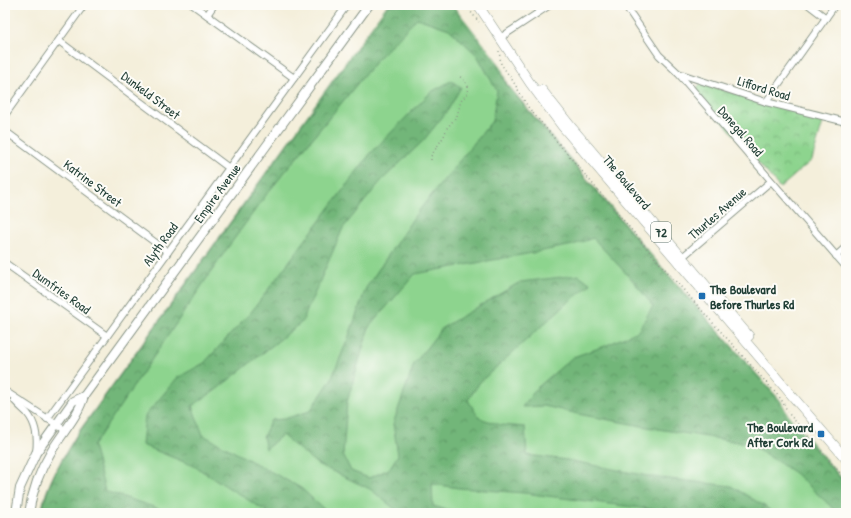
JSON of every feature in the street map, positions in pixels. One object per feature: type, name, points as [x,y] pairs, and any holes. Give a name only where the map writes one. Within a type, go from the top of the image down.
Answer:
[{"type":"main road","name":"Empire Avenue","points":[[29,513],[32,497],[50,452],[81,406],[84,396],[368,5]]},
{"type":"main road","name":"The Boulevard","points":[[478,5],[573,129],[846,459]]},
{"type":"main road","name":"The Boulevard","points":[[486,5],[502,36]]},
{"type":"main road","name":"The Boulevard","points":[[680,259],[846,449]]},
{"type":"main road","name":"Empire Avenue","points":[[16,513],[20,488],[36,454],[73,401],[84,396]]},
{"type":"street","points":[[5,115],[84,5]]},
{"type":"street","points":[[193,5],[294,78]]},
{"type":"street","points":[[207,16],[214,5]]},
{"type":"street","name":"Alyth Road","points":[[47,419],[347,5]]},
{"type":"street","points":[[502,36],[550,5]]},
{"type":"street","name":"Donegal Road","points":[[625,5],[659,55],[677,72],[770,182],[846,267]]},
{"type":"street","points":[[809,5],[826,18]]},
{"type":"street","points":[[766,102],[835,5]]},
{"type":"street","name":"Dunkeld Street","points":[[59,41],[229,168]]},
{"type":"street","name":"Lifford Road","points":[[677,72],[766,102],[846,122]]},
{"type":"street","name":"Katrine Street","points":[[5,131],[168,252]]},
{"type":"street","name":"Thurles Avenue","points":[[680,259],[770,182]]},
{"type":"street","points":[[836,256],[846,247]]},
{"type":"street","name":"Dumfries Road","points":[[5,263],[107,336]]},
{"type":"street","points":[[7,393],[65,430]]},
{"type":"street","points":[[7,393],[27,413],[35,426],[38,439],[36,454]]},
{"type":"path","points":[[469,5],[473,16],[483,24]]},
{"type":"path","points":[[498,48],[501,64],[528,107],[655,258],[781,399],[789,414],[846,480]]},
{"type":"path","points":[[431,160],[447,128],[457,116],[461,101],[467,94],[468,86],[459,76]]},
{"type":"green space","points":[[387,5],[453,5],[500,65],[507,84],[654,258],[780,400],[788,415],[846,483],[846,513],[41,513],[43,502],[51,481],[60,462],[77,434]]},
{"type":"green space","points":[[389,5],[451,5],[498,66],[506,84],[653,259],[778,400],[786,416],[846,485],[846,513],[838,513],[795,473],[750,444],[658,429],[544,406],[522,407],[538,387],[573,357],[605,346],[638,331],[653,306],[635,283],[593,238],[573,245],[415,274],[369,327],[347,402],[343,455],[351,471],[369,478],[389,469],[398,455],[393,424],[414,364],[442,328],[520,282],[579,275],[591,284],[567,303],[480,382],[468,400],[479,418],[501,425],[525,427],[527,455],[567,460],[653,477],[731,486],[766,507],[773,513],[679,513],[524,493],[459,488],[432,484],[433,506],[458,513],[400,513],[370,489],[317,464],[282,435],[266,449],[263,437],[271,420],[284,419],[310,411],[331,380],[366,288],[416,214],[492,121],[497,91],[477,55],[449,29],[417,18],[375,62],[266,195],[226,250],[93,446],[105,491],[172,513],[42,513],[51,482],[60,463],[77,435]]},
{"type":"green space","points":[[451,81],[461,87],[448,110],[423,141],[381,181],[343,228],[302,322],[216,390],[192,406],[203,435],[301,488],[328,513],[269,513],[194,466],[142,445],[145,416],[177,378],[204,363],[252,311],[370,154],[431,92]]},
{"type":"green space","points":[[702,84],[824,119],[812,160],[780,188],[699,94],[697,88]]},
{"type":"place","name":"The Boulevard Before Thurles Rd","points":[[702,296]]},
{"type":"place","name":"The Boulevard After Cork Rd","points":[[821,434]]}]
